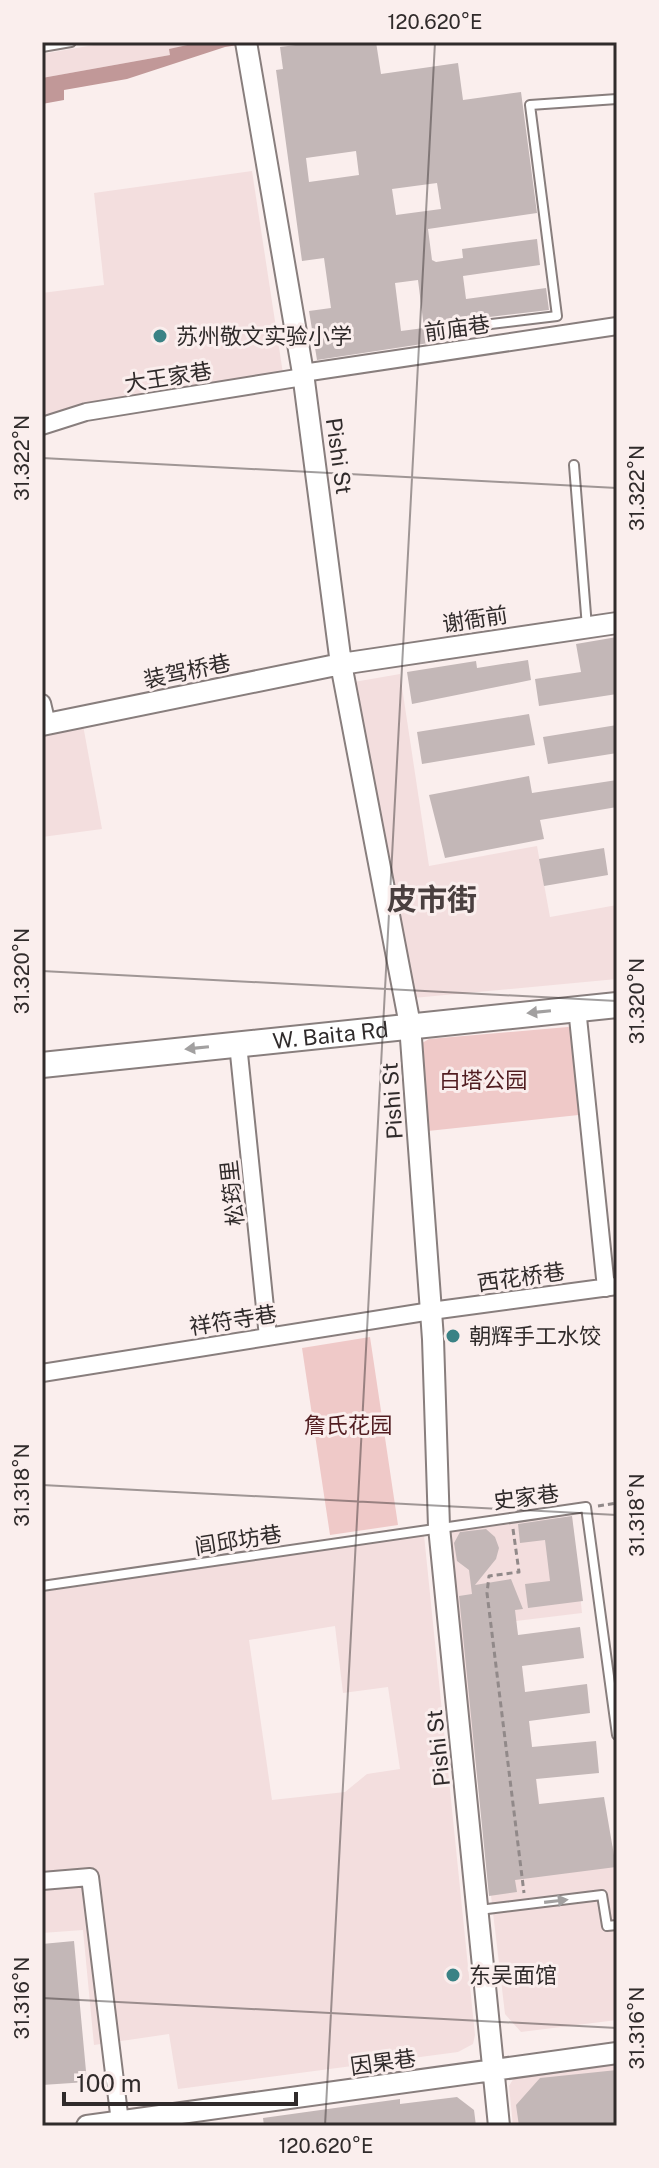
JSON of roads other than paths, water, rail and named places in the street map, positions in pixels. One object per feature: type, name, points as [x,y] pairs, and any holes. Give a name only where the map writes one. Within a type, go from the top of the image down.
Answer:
[{"type":"main road","name":"W. Baita Rd","points":[[42,1065],[617,1005]]},
{"type":"street","name":"Pishi St","points":[[247,46],[303,375],[341,664],[410,1025],[431,1311],[439,1527],[499,2126]]},
{"type":"street","name":"前庙巷","points":[[303,375],[617,326]]},
{"type":"street","name":"大王家巷","points":[[42,426],[86,412],[303,375]]},
{"type":"street","name":"谢衙前","points":[[341,664],[617,623]]},
{"type":"street","name":"装驾桥巷","points":[[44,725],[341,664]]},
{"type":"street","points":[[42,703],[44,725]]},
{"type":"street","points":[[577,1008],[612,1287]]},
{"type":"street","name":"松筠里","points":[[238,1044],[268,1337]]},
{"type":"street","name":"西花桥巷","points":[[431,1311],[612,1287]]},
{"type":"street","name":"祥符寺巷","points":[[42,1373],[431,1311]]},
{"type":"street","points":[[42,1881],[90,1877],[120,2122]]},
{"type":"street","name":"因果巷","points":[[87,2126],[166,2121],[617,2053]]},
{"type":"lane","points":[[42,47],[71,42]]},
{"type":"lane","points":[[466,327],[557,316],[530,105],[617,99]]},
{"type":"lane","points":[[574,465],[587,627]]},
{"type":"lane","name":"史家巷","points":[[439,1527],[586,1507],[617,1735]]},
{"type":"lane","name":"闾邱坊巷","points":[[42,1586],[439,1527]]},
{"type":"lane","points":[[479,1910],[602,1895],[607,1926],[617,1925]]},
{"type":"place","name":"苏州敬文实验小学","points":[[160,336]]},
{"type":"place","name":"朝辉手工水饺","points":[[453,1336]]},
{"type":"place","name":"东吴面馆","points":[[453,1975]]},
{"type":"district","name":"皮市街","points":[[432,900]]},
{"type":"park label","name":"白塔公园","points":[[483,1080]]},
{"type":"park label","name":"詹氏花园","points":[[348,1425]]}]
